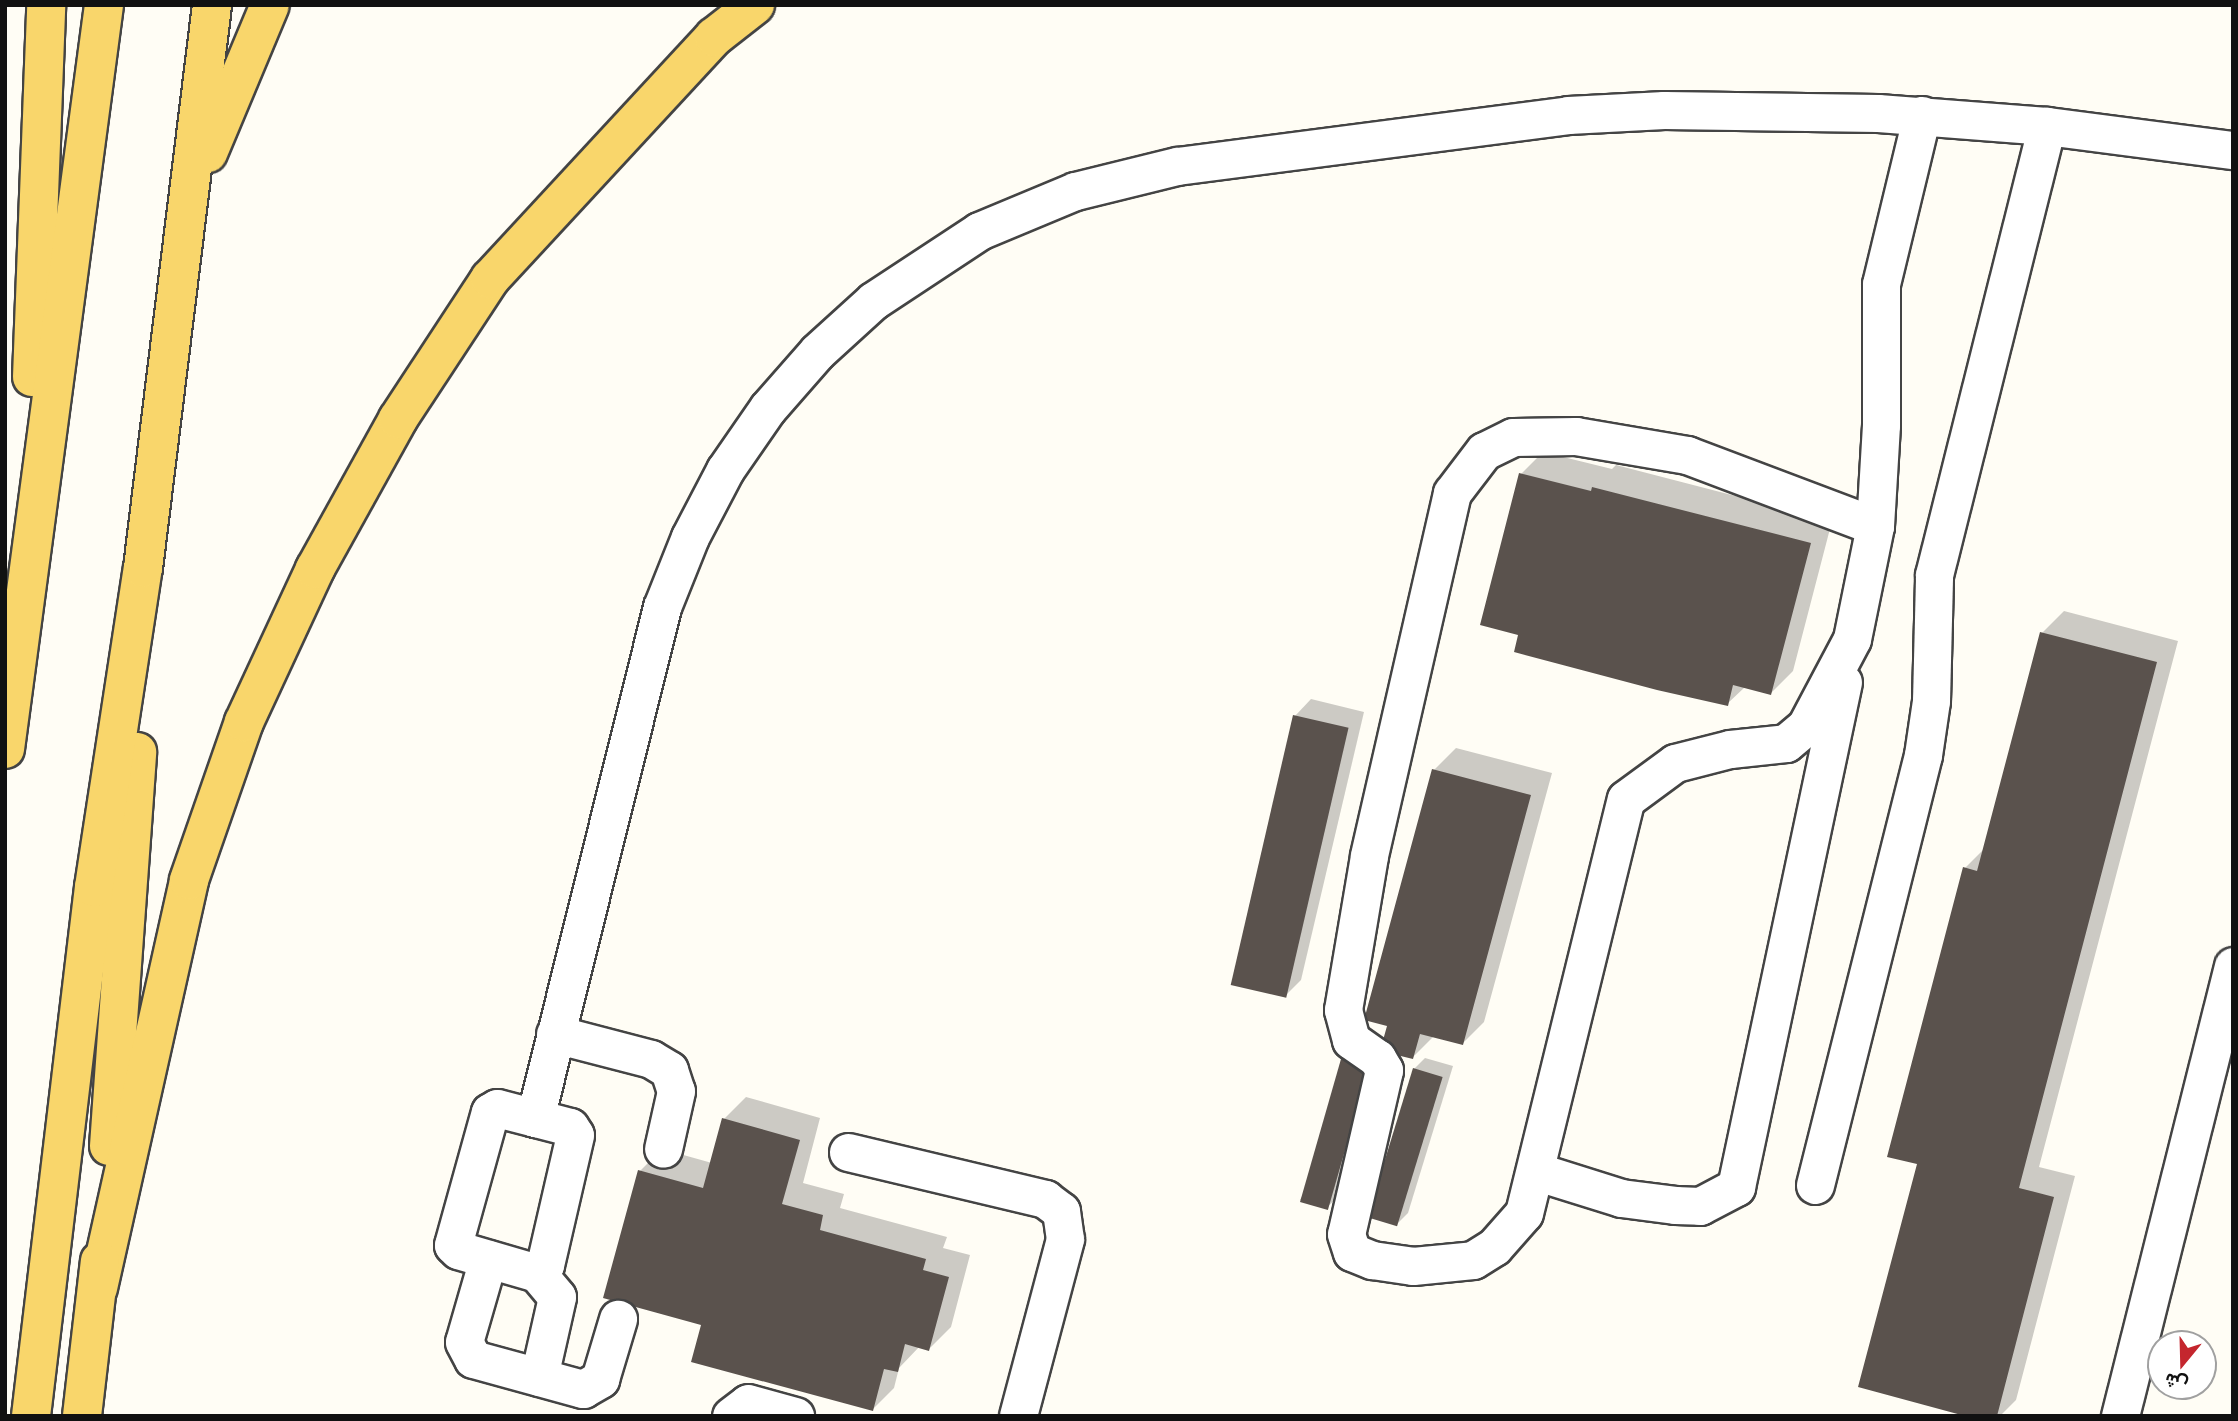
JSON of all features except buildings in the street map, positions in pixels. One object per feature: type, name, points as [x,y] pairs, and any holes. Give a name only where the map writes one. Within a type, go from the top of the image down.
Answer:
[{"type":"main road","points":[[24,609],[46,5]]},
{"type":"main road","points":[[5,749],[104,5]]},
{"type":"main road","points":[[31,1416],[94,887],[143,568],[212,5]]},
{"type":"main road","points":[[190,197],[270,5]]},
{"type":"main road","points":[[98,1288],[189,880],[244,722],[315,569],[398,419],[491,279],[713,37],[755,5]]},
{"type":"main road","points":[[82,1416],[98,1288],[128,920],[143,568]]},
{"type":"lane","points":[[535,1118],[662,607],[690,537],[725,470],[784,390],[873,301],[934,257],[991,226],[1075,191],[1177,166],[1568,115],[1733,110],[1922,116],[2047,126],[2232,151]]},
{"type":"lane","points":[[1535,1171],[1621,1198],[1675,1205],[1700,1206],[1736,1187],[1875,526],[1881,284],[1922,116]]},
{"type":"lane","points":[[1815,1185],[1928,728],[1934,575],[2047,126]]},
{"type":"lane","points":[[1852,639],[1806,726],[1786,743],[1730,749],[1675,763],[1626,799],[1524,1213],[1494,1247],[1474,1260],[1413,1266],[1372,1260],[1352,1252],[1346,1234],[1384,1070],[1377,1058],[1351,1040],[1343,1010],[1369,856],[1452,493],[1484,451],[1513,437],[1576,436],[1687,455],[1875,526]]},
{"type":"lane","points":[[2120,1416],[2233,966]]},
{"type":"lane","points":[[555,1034],[650,1059],[669,1070],[676,1091],[663,1149]]},
{"type":"lane","points":[[537,1273],[545,1265],[575,1138],[570,1128],[497,1108],[490,1112],[453,1241],[458,1250],[537,1273],[557,1297],[538,1377]]},
{"type":"lane","points":[[848,1152],[1045,1199],[1061,1210],[1065,1239],[1018,1416]]},
{"type":"lane","points":[[488,1259],[465,1349],[473,1359],[576,1389],[595,1383],[618,1319]]},
{"type":"lane","points":[[732,1416],[748,1403],[795,1416]]}]
